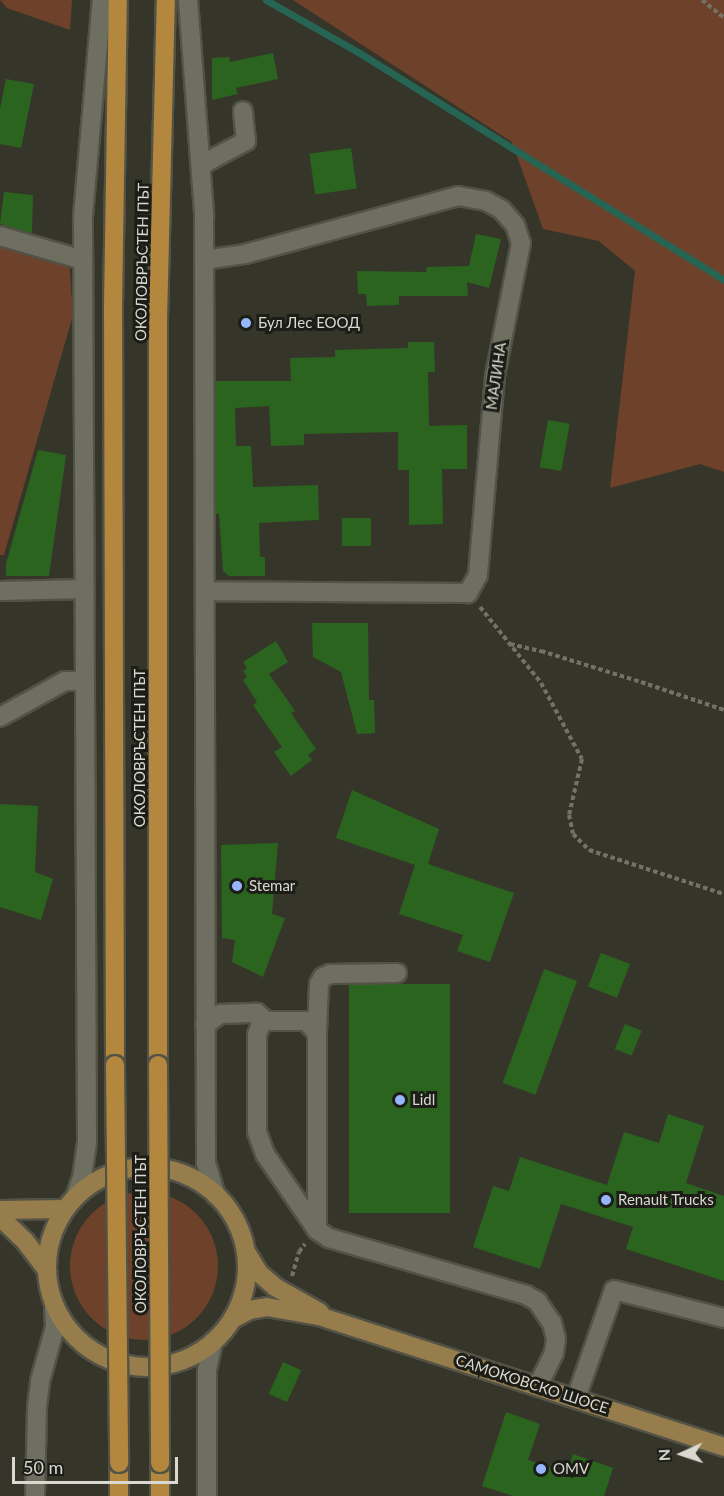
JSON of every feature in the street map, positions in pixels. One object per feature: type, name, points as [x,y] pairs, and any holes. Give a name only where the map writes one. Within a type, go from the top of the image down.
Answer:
[{"type":"highway","name":"ОКОЛОВРЪСТЕН ПЪТ","points":[[118,0],[113,307],[115,1065],[119,1496]]},
{"type":"highway","name":"ОКОЛОВРЪСТЕН ПЪТ","points":[[160,1496],[158,320],[166,0]]},
{"type":"main road","points":[[246,1251],[248,1270],[244,1296],[233,1319],[213,1342],[200,1352],[163,1367],[119,1364],[94,1353],[76,1339],[64,1326],[54,1308],[46,1269],[47,1249],[54,1227],[70,1202],[115,1172],[132,1167],[156,1167],[188,1176],[216,1196],[236,1223],[246,1251],[259,1273],[287,1294],[339,1322]]},
{"type":"main road","points":[[0,1210],[70,1202]]},
{"type":"main road","points":[[0,1217],[25,1241],[46,1269]]},
{"type":"main road","points":[[233,1319],[249,1310],[267,1307],[339,1322]]},
{"type":"main road","name":"САМОКОВСКО ШОСЕ","points":[[339,1322],[724,1447]]},
{"type":"street","points":[[70,1202],[82,1178],[87,1142],[83,216],[102,0]]},
{"type":"street","points":[[188,0],[201,170],[204,260],[206,1163],[216,1196]]},
{"type":"street","points":[[201,170],[203,164],[246,141],[243,111]]},
{"type":"street","name":"МАЛИНА","points":[[204,260],[245,254],[458,196],[486,201],[502,210],[515,225],[521,243],[495,376],[478,575],[468,593]]},
{"type":"street","points":[[0,236],[83,260]]},
{"type":"street","points":[[0,591],[85,589]]},
{"type":"street","points":[[205,591],[468,593]]},
{"type":"street","points":[[0,717],[64,681],[85,681]]},
{"type":"street","points":[[317,1230],[318,984],[323,977],[330,974],[397,973]]},
{"type":"street","points":[[205,1025],[224,1014],[257,1013],[266,1021]]},
{"type":"street","points":[[317,1033],[306,1021],[266,1021],[260,1026],[257,1035],[257,1132],[260,1144],[317,1230],[329,1238],[526,1295],[537,1301],[552,1323],[555,1339],[554,1353],[538,1386]]},
{"type":"street","points":[[576,1398],[614,1290],[724,1318]]},
{"type":"street","points":[[35,1496],[37,1407],[40,1381],[54,1327],[54,1308]]},
{"type":"street","points":[[207,1496],[207,1370],[213,1342]]},
{"type":"path","points":[[702,0],[724,18]]},
{"type":"path","points":[[468,593],[541,683],[582,759],[569,814],[573,834],[590,850],[724,894]]},
{"type":"path","points":[[510,644],[621,675],[724,710]]},
{"type":"path","points":[[287,1294],[299,1252],[317,1230]]},
{"type":"shaded area","points":[[0,0],[72,0],[70,30],[7,8]]},
{"type":"shaded area","points":[[293,0],[724,0],[724,472],[700,464],[610,488],[635,271],[599,241],[543,229],[512,142]]},
{"type":"shaded area","points":[[0,243],[69,259],[73,315],[4,555],[0,555]]},
{"type":"shaded area","points":[[144,1192],[172,1198],[196,1214],[212,1238],[218,1266],[212,1294],[196,1318],[172,1334],[144,1340],[116,1334],[92,1318],[76,1294],[70,1266],[76,1238],[92,1214],[116,1198]]},
{"type":"building","points":[[273,53],[278,79],[236,88],[238,94],[212,100],[212,58],[229,57],[230,62]]},
{"type":"building","points":[[6,79],[34,84],[21,148],[0,144],[0,109]]},
{"type":"building","points":[[351,148],[357,189],[315,194],[309,154]]},
{"type":"building","points":[[4,192],[33,195],[32,233],[0,224]]},
{"type":"building","points":[[476,234],[501,239],[489,288],[467,282],[468,296],[399,296],[399,305],[367,306],[366,294],[358,294],[357,271],[426,272],[427,267],[469,266]]},
{"type":"building","points":[[408,342],[434,342],[435,372],[428,372],[429,426],[467,425],[467,469],[442,469],[443,524],[409,525],[409,470],[398,470],[398,432],[304,434],[304,445],[271,446],[269,406],[235,408],[236,446],[251,446],[253,487],[318,485],[319,520],[259,523],[260,557],[265,557],[265,576],[229,576],[223,571],[219,514],[216,514],[216,381],[291,381],[290,358],[335,357],[335,350],[408,348]]},
{"type":"building","points":[[548,420],[570,424],[561,471],[540,467]]},
{"type":"building","points":[[38,450],[66,455],[49,576],[6,576],[6,564]]},
{"type":"building","points":[[342,518],[371,518],[371,546],[342,546]]},
{"type":"building","points":[[312,623],[368,623],[369,700],[374,700],[375,733],[357,734],[341,672],[313,657]]},
{"type":"building","points":[[276,641],[288,662],[269,674],[295,711],[291,713],[316,749],[308,755],[312,760],[291,776],[274,752],[282,747],[253,705],[257,702],[243,680],[247,677],[243,671],[247,668],[243,662]]},
{"type":"building","points":[[352,790],[439,829],[428,864],[514,893],[490,962],[457,951],[463,935],[399,914],[415,865],[336,838]]},
{"type":"building","points":[[0,804],[38,806],[35,872],[53,879],[41,920],[0,907]]},
{"type":"building","points":[[278,843],[272,914],[285,918],[263,977],[232,962],[235,940],[222,938],[221,845]]},
{"type":"building","points":[[601,953],[630,964],[617,998],[588,987]]},
{"type":"building","points":[[544,969],[577,981],[536,1095],[503,1083]]},
{"type":"building","name":"Lidl","points":[[349,984],[450,984],[450,1213],[349,1213]]},
{"type":"building","points":[[625,1024],[642,1031],[632,1056],[615,1049]]},
{"type":"building","name":"Renault Trucks","points":[[668,1114],[704,1126],[686,1183],[724,1196],[724,1281],[626,1249],[633,1227],[561,1204],[540,1269],[473,1247],[493,1186],[509,1191],[520,1157],[607,1185],[624,1132],[659,1143]]},
{"type":"building","points":[[283,1362],[301,1370],[287,1402],[269,1394]]},
{"type":"building","points":[[506,1412],[540,1424],[528,1460],[567,1473],[573,1454],[613,1468],[604,1496],[513,1496],[482,1486]]},
{"type":"waterway","points":[[266,0],[358,52],[724,280]]},
{"type":"place","name":"Бул Лес ЕООД","points":[[246,323]]},
{"type":"place","name":"Stemar","points":[[237,886]]},
{"type":"place","name":"Lidl","points":[[400,1100]]},
{"type":"place","name":"Renault Trucks","points":[[606,1200]]},
{"type":"place","name":"OMV","points":[[541,1469]]}]
